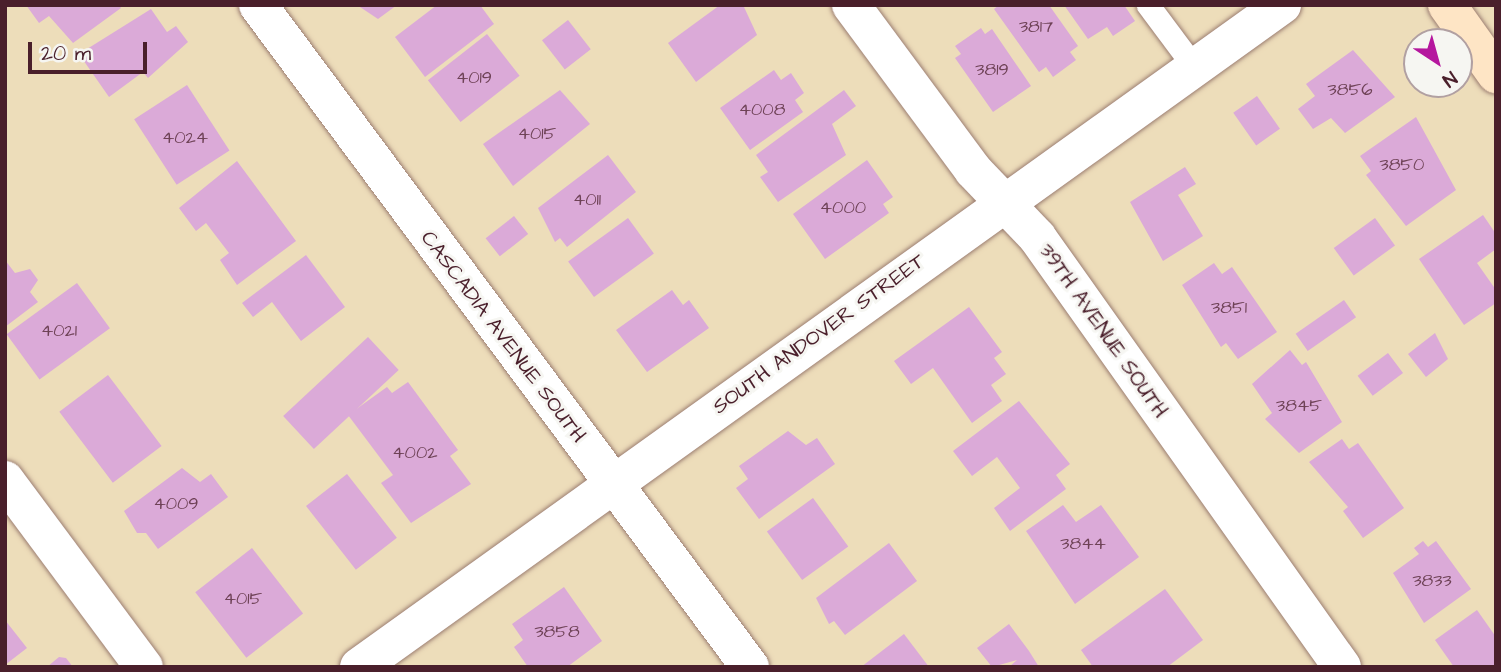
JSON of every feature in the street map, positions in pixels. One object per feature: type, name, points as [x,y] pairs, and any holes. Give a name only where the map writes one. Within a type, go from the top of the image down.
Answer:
[{"type":"street","name":"CASCADIA AVENUE SOUTH","points":[[258,5],[750,667]]},
{"type":"street","name":"39TH AVENUE SOUTH","points":[[852,5],[1003,201],[1037,237],[1342,667]]},
{"type":"street","name":"SOUTH ANDOVER STREET","points":[[359,667],[1003,201],[1282,5]]},
{"type":"street","points":[[1447,5],[1496,74]]},
{"type":"street","points":[[5,480],[144,667]]},
{"type":"lane","points":[[1148,5],[1195,68]]},
{"type":"building","points":[[26,5],[119,5],[121,8],[73,43],[49,16],[39,23]]},
{"type":"building","points":[[357,5],[397,5],[378,19]]},
{"type":"building","points":[[437,5],[480,5],[494,24],[425,77],[395,37]]},
{"type":"building","points":[[720,5],[744,7],[757,35],[696,82],[668,43]]},
{"type":"building","points":[[999,5],[1049,5],[1078,46],[1070,52],[1076,60],[1053,77],[1046,67],[1039,72],[994,9]]},
{"type":"building","points":[[1064,5],[1124,5],[1135,21],[1113,36],[1107,27],[1088,39]]},
{"type":"building","points":[[151,9],[167,32],[176,26],[188,42],[148,78],[143,72],[109,97],[79,54]]},
{"type":"building","points":[[568,20],[591,49],[565,69],[542,40]]},
{"type":"building","points":[[981,28],[985,34],[992,29],[1031,86],[993,112],[955,58],[961,54],[955,46]]},
{"type":"building","points":[[487,34],[520,76],[461,122],[428,80]]},
{"type":"building","points":[[1353,50],[1395,97],[1345,133],[1331,118],[1313,129],[1298,109],[1315,96],[1306,84]]},
{"type":"building","points":[[774,70],[781,80],[791,73],[804,93],[795,100],[803,112],[750,150],[720,108]]},
{"type":"building","points":[[187,85],[229,150],[177,185],[134,119]]},
{"type":"building","points":[[560,90],[590,124],[513,186],[483,144]]},
{"type":"building","points":[[844,90],[856,106],[832,124],[846,155],[778,202],[760,177],[768,172],[756,155]]},
{"type":"building","points":[[1257,96],[1280,129],[1256,145],[1233,113]]},
{"type":"building","points":[[1416,117],[1456,190],[1406,226],[1366,175],[1371,171],[1360,156]]},
{"type":"building","points":[[608,155],[636,192],[567,247],[560,238],[555,242],[538,208]]},
{"type":"building","points":[[867,160],[893,197],[883,204],[889,213],[825,259],[793,214]]},
{"type":"building","points":[[237,161],[296,241],[237,285],[220,260],[229,253],[206,223],[196,231],[179,208]]},
{"type":"building","points":[[1185,167],[1196,184],[1178,195],[1203,236],[1163,261],[1130,202]]},
{"type":"building","points":[[1483,215],[1496,234],[1496,249],[1477,263],[1496,290],[1496,303],[1464,325],[1419,259]]},
{"type":"building","points":[[514,216],[528,234],[500,256],[486,238]]},
{"type":"building","points":[[628,218],[654,254],[594,297],[568,261]]},
{"type":"building","points":[[1375,218],[1395,246],[1354,275],[1334,248]]},
{"type":"building","points":[[306,255],[345,307],[301,341],[272,302],[253,317],[242,303]]},
{"type":"building","points":[[5,260],[15,273],[30,269],[38,280],[30,292],[38,302],[5,327]]},
{"type":"building","points":[[1214,263],[1222,274],[1232,267],[1277,332],[1238,359],[1226,343],[1221,347],[1182,285]]},
{"type":"building","points":[[77,283],[110,328],[40,379],[7,334]]},
{"type":"building","points":[[672,290],[683,305],[689,300],[709,328],[647,372],[616,330]]},
{"type":"building","points":[[1344,300],[1356,317],[1308,351],[1296,334]]},
{"type":"building","points":[[969,307],[1002,352],[994,358],[1006,374],[991,385],[1002,401],[972,423],[933,368],[911,384],[894,361]]},
{"type":"building","points":[[1435,333],[1448,359],[1426,377],[1408,354]]},
{"type":"building","points":[[368,337],[399,370],[314,449],[283,416]]},
{"type":"building","points":[[1290,350],[1302,365],[1306,362],[1342,422],[1299,453],[1265,419],[1272,413],[1252,384]]},
{"type":"building","points":[[1388,353],[1403,373],[1373,396],[1358,376]]},
{"type":"building","points":[[108,375],[162,446],[113,483],[59,412]]},
{"type":"building","points":[[408,382],[458,450],[450,456],[471,484],[411,523],[381,483],[393,475],[348,415],[387,387],[392,393]]},
{"type":"building","points":[[1019,401],[1070,464],[1056,475],[1066,489],[1010,531],[994,508],[1020,488],[997,457],[972,476],[953,451]]},
{"type":"building","points":[[788,431],[806,445],[817,438],[835,464],[759,519],[736,488],[748,479],[739,466]]},
{"type":"building","points":[[1342,439],[1349,449],[1358,443],[1404,508],[1363,538],[1343,511],[1348,507],[1309,462]]},
{"type":"building","points":[[182,468],[200,482],[211,474],[228,497],[158,549],[146,533],[137,533],[124,511]]},
{"type":"building","points":[[347,474],[397,538],[356,570],[306,506]]},
{"type":"building","points":[[813,498],[848,547],[802,580],[767,532]]},
{"type":"building","points":[[1063,505],[1076,522],[1101,505],[1139,557],[1075,604],[1026,531]]},
{"type":"building","points":[[1423,541],[1428,547],[1436,541],[1471,589],[1424,623],[1393,573],[1419,554],[1414,548]]},
{"type":"building","points":[[889,543],[917,581],[845,635],[834,621],[829,624],[816,598]]},
{"type":"building","points":[[252,548],[303,613],[246,658],[195,592]]},
{"type":"building","points":[[564,587],[602,641],[567,667],[528,667],[514,647],[523,640],[512,624]]},
{"type":"building","points":[[1165,589],[1203,640],[1167,667],[1093,667],[1081,650]]},
{"type":"building","points":[[1477,610],[1496,637],[1496,667],[1454,667],[1435,640]]},
{"type":"building","points":[[5,620],[27,648],[5,665]]},
{"type":"building","points":[[1009,624],[1039,667],[1009,667],[1017,660],[992,667],[977,648]]},
{"type":"building","points":[[904,634],[929,667],[861,667]]},
{"type":"building","points":[[59,657],[66,658],[73,667],[47,667]]}]
